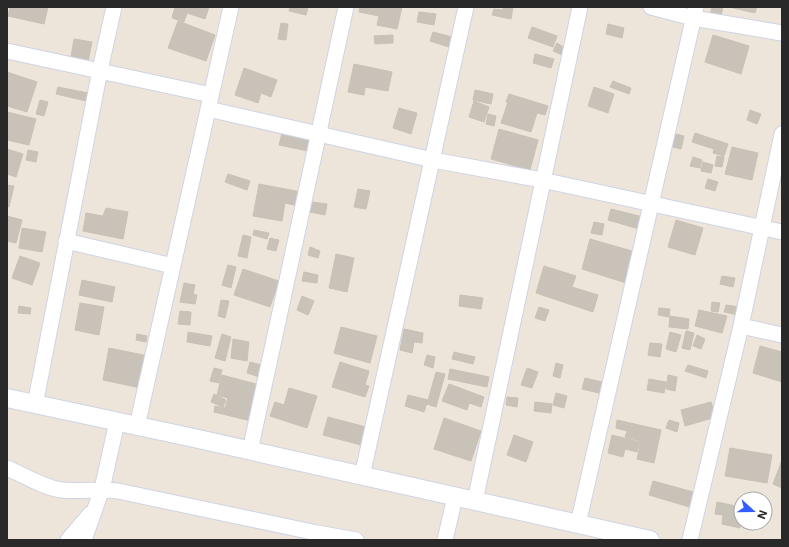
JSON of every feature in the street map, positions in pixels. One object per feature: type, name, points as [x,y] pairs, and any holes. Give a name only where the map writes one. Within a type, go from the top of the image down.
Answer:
[{"type":"street","points":[[34,405],[100,70],[114,7]]},
{"type":"street","points":[[137,426],[230,7]]},
{"type":"street","points":[[250,451],[346,7]]},
{"type":"street","points":[[362,476],[466,7]]},
{"type":"street","points":[[474,501],[580,7]]},
{"type":"street","points":[[652,7],[694,12],[782,34]]},
{"type":"street","points":[[578,524],[652,204],[694,12]]},
{"type":"street","points":[[7,51],[100,70],[318,133],[433,160],[542,180],[782,232]]},
{"type":"street","points":[[690,540],[741,326],[782,134]]},
{"type":"street","points":[[66,241],[173,266]]},
{"type":"street","points":[[741,326],[782,335]]},
{"type":"street","points":[[7,398],[650,540]]},
{"type":"street","points":[[84,540],[102,489],[117,422]]},
{"type":"street","points":[[7,468],[60,490],[118,490],[353,540]]},
{"type":"street","points":[[445,540],[455,496]]},
{"type":"street","points":[[68,540],[96,508]]},
{"type":"building","points":[[10,7],[48,7],[44,24],[8,16]]},
{"type":"building","points":[[175,7],[209,7],[205,19],[187,13],[184,22],[172,18]]},
{"type":"building","points":[[290,7],[308,7],[306,15],[289,11]]},
{"type":"building","points":[[360,7],[402,7],[397,29],[377,25],[379,16],[359,12]]},
{"type":"building","points":[[503,7],[513,7],[511,19],[492,15],[494,9],[503,10]]},
{"type":"building","points":[[712,7],[723,7],[720,20],[709,18]]},
{"type":"building","points":[[729,7],[757,7],[755,13]]},
{"type":"building","points":[[419,12],[436,14],[434,25],[417,22]]},
{"type":"building","points":[[178,21],[215,35],[206,61],[168,48]]},
{"type":"building","points":[[281,23],[288,24],[286,40],[278,39]]},
{"type":"building","points":[[608,24],[624,28],[622,38],[606,34]]},
{"type":"building","points":[[532,27],[557,36],[553,47],[528,38]]},
{"type":"building","points":[[433,32],[452,37],[449,47],[430,41]]},
{"type":"building","points":[[393,35],[393,43],[375,44],[374,36]]},
{"type":"building","points":[[713,35],[749,46],[741,74],[705,62]]},
{"type":"building","points":[[74,39],[92,42],[86,72],[65,67],[67,56],[71,57]]},
{"type":"building","points":[[557,43],[565,48],[562,55],[553,51]]},
{"type":"building","points":[[535,54],[554,59],[551,68],[533,63]]},
{"type":"building","points":[[354,64],[392,72],[388,91],[365,87],[364,95],[348,92]]},
{"type":"building","points":[[244,68],[277,80],[271,97],[261,93],[258,103],[235,95]]},
{"type":"building","points":[[7,72],[37,82],[27,112],[7,106]]},
{"type":"building","points":[[613,81],[631,88],[629,94],[610,87]]},
{"type":"building","points":[[58,87],[88,93],[86,101],[56,94]]},
{"type":"building","points":[[594,87],[614,94],[608,113],[588,106]]},
{"type":"building","points":[[475,90],[493,94],[491,104],[473,100]]},
{"type":"building","points":[[509,94],[548,106],[545,115],[537,113],[531,132],[501,123]]},
{"type":"building","points":[[40,100],[48,102],[44,116],[36,114]]},
{"type":"building","points":[[474,101],[489,107],[484,122],[469,117]]},
{"type":"building","points":[[399,108],[417,113],[411,134],[393,128]]},
{"type":"building","points":[[750,110],[761,114],[757,124],[747,120]]},
{"type":"building","points":[[7,112],[36,119],[29,145],[7,140]]},
{"type":"building","points":[[488,114],[496,116],[494,126],[486,124]]},
{"type":"building","points":[[314,127],[308,151],[279,145],[282,133]]},
{"type":"building","points":[[499,129],[538,140],[530,170],[491,159]]},
{"type":"building","points":[[695,133],[728,144],[724,156],[713,153],[714,149],[692,142]]},
{"type":"building","points":[[676,134],[684,136],[681,149],[673,147]]},
{"type":"building","points":[[732,147],[758,153],[752,180],[725,174]]},
{"type":"building","points":[[7,149],[23,154],[16,177],[7,174]]},
{"type":"building","points":[[28,150],[38,152],[36,162],[26,160]]},
{"type":"building","points":[[717,156],[724,157],[722,167],[715,166]]},
{"type":"building","points":[[693,157],[702,160],[700,168],[690,166]]},
{"type":"building","points":[[703,162],[713,165],[711,173],[701,171]]},
{"type":"building","points":[[228,174],[250,181],[247,190],[225,182]]},
{"type":"building","points":[[708,179],[718,182],[715,191],[705,188]]},
{"type":"building","points":[[259,184],[301,192],[298,206],[285,203],[282,221],[253,216]]},
{"type":"building","points":[[7,185],[14,186],[9,207],[7,207]]},
{"type":"building","points":[[358,189],[370,191],[366,209],[354,207]]},
{"type":"building","points":[[312,202],[327,204],[325,215],[310,212]]},
{"type":"building","points":[[106,208],[128,212],[123,239],[83,231],[86,213],[103,216]]},
{"type":"building","points":[[611,209],[643,217],[639,229],[608,220]]},
{"type":"building","points":[[7,216],[22,220],[16,243],[7,241]]},
{"type":"building","points":[[676,220],[703,228],[695,255],[668,247]]},
{"type":"building","points":[[594,222],[604,224],[602,235],[591,233]]},
{"type":"building","points":[[22,228],[46,232],[42,252],[19,248]]},
{"type":"building","points":[[254,230],[269,233],[267,239],[253,235]]},
{"type":"building","points":[[243,235],[251,237],[247,258],[238,256]]},
{"type":"building","points":[[270,238],[279,240],[276,251],[267,249]]},
{"type":"building","points":[[590,239],[632,251],[628,265],[631,266],[626,283],[582,269]]},
{"type":"building","points":[[310,247],[320,251],[318,258],[308,255]]},
{"type":"building","points":[[336,254],[354,258],[347,292],[329,288]]},
{"type":"building","points":[[20,256],[40,263],[32,285],[12,278]]},
{"type":"building","points":[[228,265],[236,267],[231,288],[222,285]]},
{"type":"building","points":[[544,266],[576,276],[572,287],[598,295],[593,312],[536,293]]},
{"type":"building","points":[[243,269],[279,281],[270,307],[234,295]]},
{"type":"building","points":[[304,272],[318,275],[317,283],[302,281]]},
{"type":"building","points":[[722,276],[735,278],[733,287],[720,284]]},
{"type":"building","points":[[82,280],[115,287],[112,302],[79,295]]},
{"type":"building","points":[[184,283],[195,285],[193,294],[197,295],[195,304],[180,302]]},
{"type":"building","points":[[460,295],[483,298],[481,309],[459,306]]},
{"type":"building","points":[[302,296],[314,301],[308,315],[297,310]]},
{"type":"building","points":[[221,300],[229,301],[225,318],[218,316]]},
{"type":"building","points":[[712,302],[720,303],[718,312],[711,311]]},
{"type":"building","points":[[80,303],[104,307],[99,335],[75,330]]},
{"type":"building","points":[[726,305],[740,307],[738,315],[724,312]]},
{"type":"building","points":[[19,306],[31,308],[30,314],[18,313]]},
{"type":"building","points":[[539,307],[549,310],[545,321],[535,318]]},
{"type":"building","points":[[659,308],[670,309],[669,317],[658,315]]},
{"type":"building","points":[[699,310],[727,316],[722,333],[695,326]]},
{"type":"building","points":[[180,311],[191,312],[190,325],[178,324]]},
{"type":"building","points":[[670,316],[689,319],[688,329],[669,327]]},
{"type":"building","points":[[341,327],[377,336],[370,363],[334,353]]},
{"type":"building","points":[[404,329],[423,333],[422,343],[414,342],[412,353],[400,350]]},
{"type":"building","points":[[686,331],[694,333],[690,350],[682,348]]},
{"type":"building","points":[[188,332],[212,336],[210,346],[187,342]]},
{"type":"building","points":[[670,332],[681,335],[676,352],[666,349]]},
{"type":"building","points":[[137,334],[147,336],[146,342],[136,340]]},
{"type":"building","points":[[222,334],[231,337],[225,361],[215,358]]},
{"type":"building","points":[[697,335],[705,339],[701,349],[693,346]]},
{"type":"building","points":[[233,339],[249,342],[247,361],[231,358]]},
{"type":"building","points":[[650,343],[662,344],[660,357],[648,355]]},
{"type":"building","points":[[760,346],[782,352],[782,382],[753,373]]},
{"type":"building","points":[[109,348],[148,356],[141,388],[103,380]]},
{"type":"building","points":[[454,352],[475,357],[473,364],[452,359]]},
{"type":"building","points":[[427,355],[435,357],[433,368],[424,365]]},
{"type":"building","points":[[250,362],[262,365],[259,377],[247,373]]},
{"type":"building","points":[[340,362],[369,371],[365,385],[369,386],[365,397],[332,387]]},
{"type":"building","points":[[556,363],[563,365],[560,378],[553,376]]},
{"type":"building","points":[[688,365],[708,371],[706,378],[685,371]]},
{"type":"building","points":[[214,368],[222,370],[219,383],[210,381]]},
{"type":"building","points":[[527,368],[538,372],[532,388],[521,385]]},
{"type":"building","points":[[450,369],[489,377],[487,387],[448,379]]},
{"type":"building","points":[[436,372],[445,374],[436,407],[427,404]]},
{"type":"building","points":[[222,375],[260,385],[251,421],[214,412],[215,406],[225,408],[228,398],[217,395]]},
{"type":"building","points":[[668,375],[677,377],[675,391],[666,389]]},
{"type":"building","points":[[585,378],[606,383],[603,394],[582,389]]},
{"type":"building","points":[[649,379],[666,382],[664,393],[647,390]]},
{"type":"building","points":[[449,384],[484,397],[481,407],[469,403],[467,410],[442,401]]},
{"type":"building","points":[[289,388],[317,396],[307,428],[270,416],[275,402],[284,405]]},
{"type":"building","points":[[556,393],[567,396],[564,408],[553,405]]},
{"type":"building","points":[[214,394],[226,400],[223,407],[211,402]]},
{"type":"building","points":[[408,395],[428,400],[424,412],[405,406]]},
{"type":"building","points":[[507,397],[518,398],[517,407],[506,405]]},
{"type":"building","points":[[535,402],[552,404],[551,413],[534,411]]},
{"type":"building","points":[[711,402],[716,417],[685,426],[681,410]]},
{"type":"building","points":[[328,417],[366,427],[361,445],[323,435]]},
{"type":"building","points":[[444,418],[481,431],[471,461],[434,449]]},
{"type":"building","points":[[617,420],[661,430],[654,463],[637,459],[641,441],[625,437],[627,431],[616,428]]},
{"type":"building","points":[[669,420],[679,423],[677,432],[666,428]]},
{"type":"building","points":[[514,435],[533,442],[526,462],[507,455]]},
{"type":"building","points":[[612,435],[640,442],[637,452],[625,449],[623,457],[608,453]]},
{"type":"building","points":[[730,448],[772,455],[767,483],[725,476]]},
{"type":"building","points":[[782,460],[782,488],[773,484]]},
{"type":"building","points":[[653,481],[697,493],[693,508],[649,495]]},
{"type":"building","points":[[717,502],[733,505],[733,526],[722,524],[723,515],[715,514]]}]
